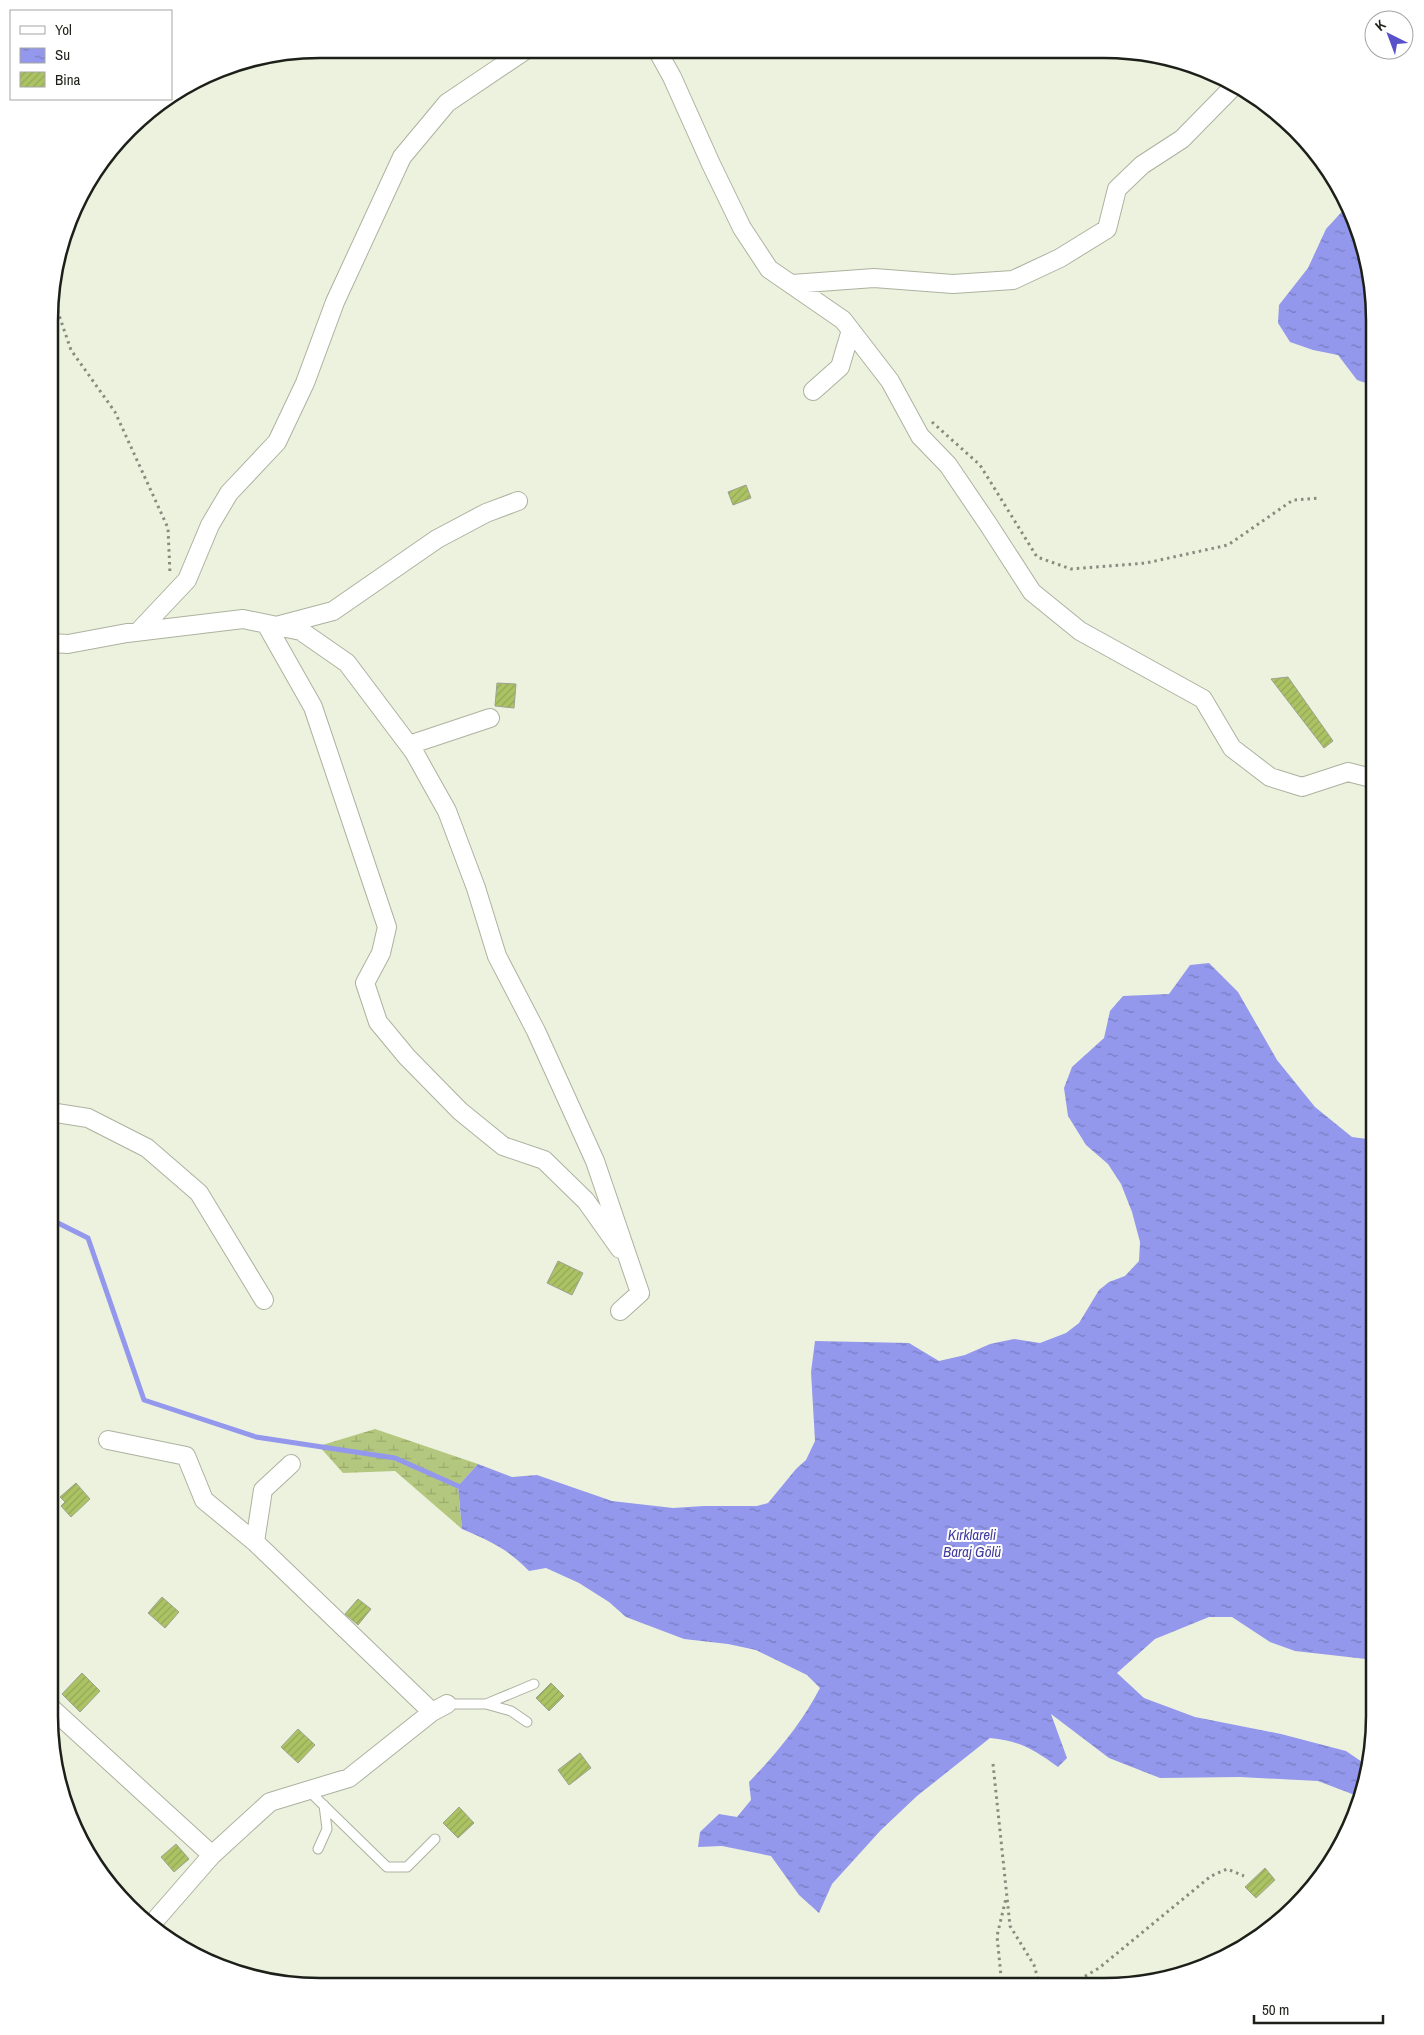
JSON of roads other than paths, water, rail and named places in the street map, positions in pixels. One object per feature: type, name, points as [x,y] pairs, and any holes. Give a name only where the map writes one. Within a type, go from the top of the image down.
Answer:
[{"type":"street","points":[[138,632],[187,580],[210,525],[229,493],[277,442],[306,383],[335,302],[402,156],[447,104],[514,58]]},
{"type":"street","points":[[661,58],[742,228],[769,269],[843,320],[890,381],[920,436],[948,465],[1032,592],[1080,631],[1203,699],[1232,748],[1270,777],[1302,787],[1348,772],[1366,777]]},
{"type":"street","points":[[792,284],[874,278],[953,284],[1013,280],[1060,258],[1107,229],[1117,189],[1142,165],[1182,138],[1230,90]]},
{"type":"street","points":[[813,391],[840,367],[851,330]]},
{"type":"street","points":[[271,625],[333,611],[437,539],[486,513],[518,501]]},
{"type":"street","points":[[58,643],[68,644],[138,632],[243,619],[301,631],[347,663],[409,745],[447,811],[476,888],[498,956],[536,1031],[592,1153],[640,1293],[620,1311]]},
{"type":"street","points":[[271,625],[313,707],[387,927],[381,953],[365,983],[378,1022],[407,1057],[460,1111],[503,1146],[544,1160],[586,1201],[631,1264]]},
{"type":"street","points":[[409,745],[490,718]]},
{"type":"street","points":[[58,1113],[88,1118],[147,1148],[199,1194],[264,1300]]},
{"type":"street","points":[[108,1440],[186,1456],[204,1500],[255,1542],[439,1708],[349,1778],[270,1802],[212,1855],[156,1920]]},
{"type":"street","points":[[255,1542],[263,1490],[292,1464]]},
{"type":"street","points":[[58,1714],[212,1855]]},
{"type":"lane","points":[[439,1708],[486,1704],[534,1684]]},
{"type":"lane","points":[[486,1704],[511,1711],[528,1722]]},
{"type":"lane","points":[[308,1790],[387,1867],[406,1867],[435,1839]]},
{"type":"lane","points":[[318,1849],[326,1828],[324,1805]]},
{"type":"water","points":[[1343,210],[1358,252],[1366,302],[1366,383],[1357,380],[1338,355],[1313,350],[1290,342],[1278,323],[1279,305],[1308,268],[1326,229]]},
{"type":"water","name":"Kırklareli Baraj Gölü","points":[[1209,963],[1238,992],[1277,1060],[1315,1107],[1352,1137],[1366,1139],[1366,1659],[1295,1651],[1270,1642],[1232,1617],[1209,1617],[1155,1639],[1117,1673],[1144,1698],[1195,1717],[1281,1734],[1346,1751],[1362,1762],[1354,1795],[1318,1781],[1240,1777],[1160,1778],[1109,1758],[1051,1714],[1067,1758],[1058,1767],[1026,1747],[1010,1741],[990,1738],[917,1796],[881,1830],[832,1884],[819,1913],[799,1895],[771,1856],[722,1846],[698,1847],[700,1832],[719,1814],[737,1817],[751,1800],[749,1782],[788,1738],[820,1688],[807,1675],[756,1650],[728,1644],[684,1639],[626,1617],[609,1602],[579,1583],[546,1568],[529,1571],[498,1546],[462,1529],[458,1486],[478,1464],[512,1477],[537,1475],[612,1501],[673,1508],[757,1506],[768,1503],[796,1469],[806,1460],[815,1441],[811,1372],[815,1341],[909,1343],[939,1361],[965,1355],[990,1344],[1014,1339],[1040,1343],[1066,1333],[1079,1323],[1099,1290],[1109,1282],[1125,1276],[1139,1261],[1140,1242],[1132,1212],[1121,1184],[1108,1164],[1086,1145],[1068,1116],[1064,1088],[1072,1067],[1104,1038],[1110,1011],[1123,996],[1169,994],[1190,965]]},
{"type":"waterway","points":[[58,1223],[88,1238],[144,1400],[256,1437],[395,1458],[458,1486]]}]
